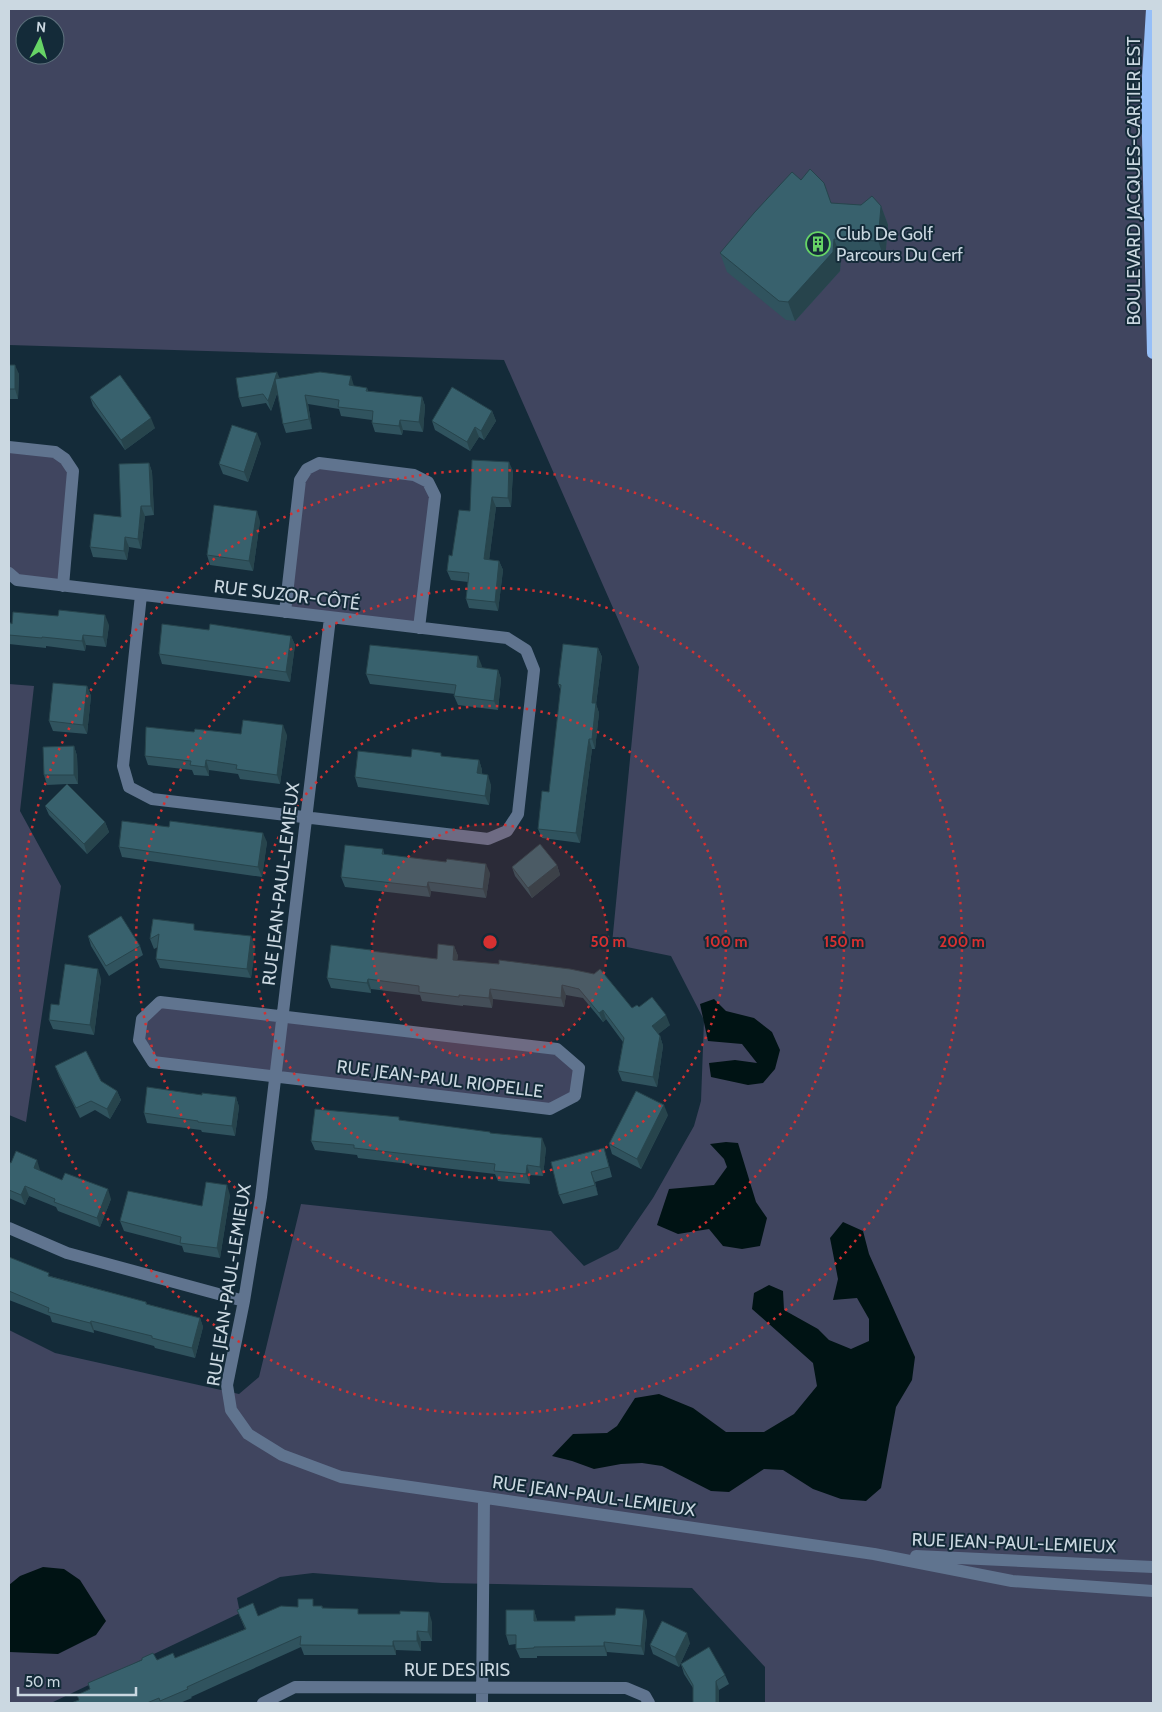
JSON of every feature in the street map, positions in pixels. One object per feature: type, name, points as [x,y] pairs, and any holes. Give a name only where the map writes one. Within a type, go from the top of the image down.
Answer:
[{"type":"main road","name":"BOULEVARD JACQUES-CARTIER EST","points":[[1152,9],[1147,93],[1153,353]]},
{"type":"street","points":[[9,447],[55,452],[65,459],[73,471],[63,586]]},
{"type":"street","points":[[284,612],[300,480],[306,469],[318,463],[414,475],[428,482],[435,496],[419,628]]},
{"type":"street","name":"RUE SUZOR-CÔTÉ","points":[[9,573],[17,580],[507,638],[526,650],[534,670],[518,814],[507,831],[488,839],[306,818]]},
{"type":"street","points":[[141,595],[123,766],[130,787],[152,799],[306,818]]},
{"type":"street","name":"RUE JEAN-PAUL-LEMIEUX","points":[[330,618],[261,1197],[244,1301],[227,1385],[231,1410],[248,1434],[282,1455],[341,1477],[874,1554],[1012,1581],[1153,1591]]},
{"type":"street","name":"RUE JEAN-PAUL RIOPELLE","points":[[160,1002],[283,1016],[557,1049],[579,1068],[575,1096],[550,1109],[276,1077],[153,1062],[139,1040],[142,1018],[160,1002]]},
{"type":"street","points":[[9,1228],[66,1253],[244,1301]]},
{"type":"street","points":[[482,1703],[484,1498]]},
{"type":"street","name":"RUE JEAN-PAUL-LEMIEUX","points":[[874,1554],[1153,1566]]},
{"type":"street","name":"RUE DES IRIS","points":[[263,1703],[295,1687],[626,1688],[644,1696],[649,1703]]},
{"type":"shaded area","points":[[9,9],[1153,9],[1153,1703],[765,1703],[765,1667],[692,1588],[442,1583],[313,1573],[280,1577],[237,1598],[240,1613],[51,1703],[9,1703],[9,1330],[55,1353],[239,1394],[259,1377],[301,1204],[551,1231],[584,1266],[618,1249],[653,1198],[694,1126],[701,1101],[704,1020],[671,956],[612,944],[639,667],[504,360],[9,345]]},
{"type":"shaded area","points":[[9,447],[55,452],[73,471],[63,586],[9,573]]},
{"type":"shaded area","points":[[319,463],[414,475],[435,496],[419,628],[285,612],[300,480]]},
{"type":"shaded area","points":[[9,684],[34,686],[20,811],[61,886],[26,1122],[9,1115]]},
{"type":"shaded area","points":[[714,999],[726,1011],[754,1018],[772,1032],[780,1050],[775,1069],[763,1083],[748,1085],[711,1077],[709,1063],[735,1060],[757,1063],[742,1044],[708,1041],[700,1004]]},
{"type":"shaded area","points":[[160,1002],[557,1049],[579,1068],[575,1096],[550,1109],[153,1062],[139,1040],[142,1019]]},
{"type":"shaded area","points":[[738,1143],[756,1202],[767,1218],[760,1246],[742,1249],[723,1246],[709,1229],[678,1234],[657,1225],[669,1189],[714,1185],[727,1167],[724,1159],[710,1144]]},
{"type":"shaded area","points":[[843,1222],[863,1231],[869,1254],[915,1357],[912,1380],[896,1407],[881,1488],[866,1501],[841,1499],[813,1489],[783,1470],[764,1469],[729,1492],[711,1491],[662,1466],[642,1463],[621,1464],[594,1469],[552,1456],[573,1434],[607,1433],[617,1426],[635,1398],[659,1394],[693,1408],[726,1432],[764,1432],[794,1414],[817,1386],[813,1363],[752,1309],[754,1293],[769,1285],[783,1291],[784,1310],[818,1329],[829,1340],[851,1349],[869,1341],[869,1319],[857,1298],[833,1300],[838,1279],[830,1238]]},
{"type":"shaded area","points":[[43,1567],[64,1569],[80,1580],[106,1621],[96,1635],[58,1654],[9,1652],[9,1585],[20,1576]]},
{"type":"building","name":"Club De Golf Parcours Du Cerf","points":[[810,169],[824,183],[831,203],[861,205],[872,196],[881,206],[878,241],[834,239],[833,252],[788,302],[779,301],[720,253],[792,172],[801,180]]},
{"type":"building","points":[[9,365],[15,365],[15,389],[9,389]]},
{"type":"building","points":[[277,372],[268,401],[263,394],[239,398],[236,378]]},
{"type":"building","points":[[320,372],[351,376],[349,385],[367,388],[366,391],[422,397],[419,422],[400,420],[399,426],[372,423],[373,411],[338,407],[339,400],[305,395],[309,419],[283,424],[275,379]]},
{"type":"building","points":[[120,375],[151,418],[121,440],[90,397]]},
{"type":"building","points":[[452,387],[492,411],[481,431],[475,427],[467,442],[432,421]]},
{"type":"building","points":[[232,425],[257,433],[244,472],[219,464]]},
{"type":"building","points":[[472,460],[509,462],[508,498],[492,497],[484,559],[499,561],[495,602],[466,599],[469,573],[447,571],[449,555],[452,556],[459,510],[470,511]]},
{"type":"building","points":[[149,463],[151,506],[141,506],[138,539],[125,537],[124,551],[90,547],[94,514],[121,517],[119,464]]},
{"type":"building","points":[[214,505],[257,511],[249,561],[207,555]]},
{"type":"building","points":[[59,610],[105,615],[103,637],[83,635],[82,641],[9,635],[9,622],[12,624],[13,612],[58,616]]},
{"type":"building","points":[[162,624],[209,630],[210,624],[291,636],[286,672],[159,654]]},
{"type":"building","points":[[563,644],[598,648],[592,703],[596,703],[592,739],[589,739],[576,833],[538,829],[542,791],[549,792],[561,685],[558,684]]},
{"type":"building","points":[[370,645],[478,656],[477,667],[498,670],[494,701],[454,696],[456,685],[366,674]]},
{"type":"building","points":[[53,683],[87,686],[83,725],[49,721]]},
{"type":"building","points":[[243,720],[283,725],[277,775],[236,769],[237,765],[206,760],[205,767],[190,765],[191,761],[145,756],[146,727],[194,732],[195,729],[241,734]]},
{"type":"building","points":[[74,746],[74,775],[44,775],[43,747]]},
{"type":"building","points":[[412,749],[441,753],[441,756],[479,760],[477,773],[488,775],[485,796],[355,777],[358,751],[411,757]]},
{"type":"building","points":[[67,784],[105,822],[84,844],[45,806]]},
{"type":"building","points":[[122,821],[169,827],[170,821],[263,833],[258,867],[119,847]]},
{"type":"building","points":[[540,844],[557,865],[528,888],[512,867]]},
{"type":"building","points":[[345,845],[383,849],[382,854],[446,862],[447,859],[486,864],[483,889],[428,882],[427,887],[341,877]]},
{"type":"building","points":[[121,916],[140,946],[106,966],[88,936]]},
{"type":"building","points":[[153,919],[194,924],[194,930],[251,936],[247,969],[156,959],[159,934],[150,939]]},
{"type":"building","points":[[438,944],[454,946],[453,960],[499,964],[499,960],[594,974],[600,969],[632,1008],[637,1005],[639,1007],[652,997],[666,1015],[652,1026],[660,1036],[653,1077],[618,1071],[624,1038],[603,1010],[599,1013],[579,989],[562,985],[561,998],[490,989],[489,998],[459,995],[459,997],[419,992],[419,986],[368,979],[367,983],[327,978],[331,945],[437,959]]},
{"type":"building","points":[[65,964],[98,969],[90,1025],[49,1020],[51,1004],[59,1005]]},
{"type":"building","points":[[86,1051],[101,1081],[117,1091],[107,1109],[91,1101],[76,1108],[55,1066]]},
{"type":"building","points":[[147,1087],[202,1095],[202,1093],[236,1097],[232,1126],[144,1113]]},
{"type":"building","points":[[636,1091],[664,1105],[637,1159],[609,1144]]},
{"type":"building","points":[[315,1109],[399,1117],[399,1120],[490,1133],[542,1138],[540,1167],[527,1165],[526,1174],[494,1171],[495,1164],[354,1148],[354,1145],[311,1141]]},
{"type":"building","points":[[604,1148],[609,1167],[591,1172],[595,1185],[559,1195],[551,1162]]},
{"type":"building","points":[[16,1151],[37,1160],[34,1168],[62,1180],[65,1173],[108,1189],[97,1218],[54,1202],[55,1199],[25,1186],[21,1195],[9,1190],[9,1162],[11,1163]]},
{"type":"building","points":[[206,1182],[227,1185],[217,1248],[180,1243],[181,1237],[120,1221],[128,1191],[202,1206]]},
{"type":"building","points":[[9,1257],[49,1273],[48,1276],[200,1318],[192,1348],[152,1338],[152,1336],[48,1312],[49,1308],[9,1291]]},
{"type":"building","points":[[298,1599],[313,1599],[313,1606],[322,1606],[322,1608],[358,1609],[358,1614],[400,1614],[400,1611],[429,1612],[428,1632],[417,1631],[417,1641],[393,1641],[393,1646],[300,1645],[301,1636],[160,1701],[159,1698],[147,1703],[71,1703],[79,1700],[77,1695],[90,1689],[88,1683],[142,1660],[142,1658],[153,1653],[157,1660],[173,1653],[175,1658],[246,1629],[237,1610],[253,1603],[258,1616],[281,1606],[298,1607]]},
{"type":"building","points":[[616,1608],[644,1610],[641,1646],[604,1642],[604,1646],[516,1649],[516,1635],[506,1635],[506,1610],[534,1610],[534,1621],[575,1621],[575,1616],[615,1615]]},
{"type":"building","points":[[662,1621],[687,1633],[675,1657],[650,1645]]},
{"type":"building","points":[[709,1647],[725,1675],[716,1681],[716,1703],[693,1703],[693,1685],[681,1664]]},
{"type":"place","name":"Club De Golf Parcours Du Cerf","points":[[818,244]]}]
